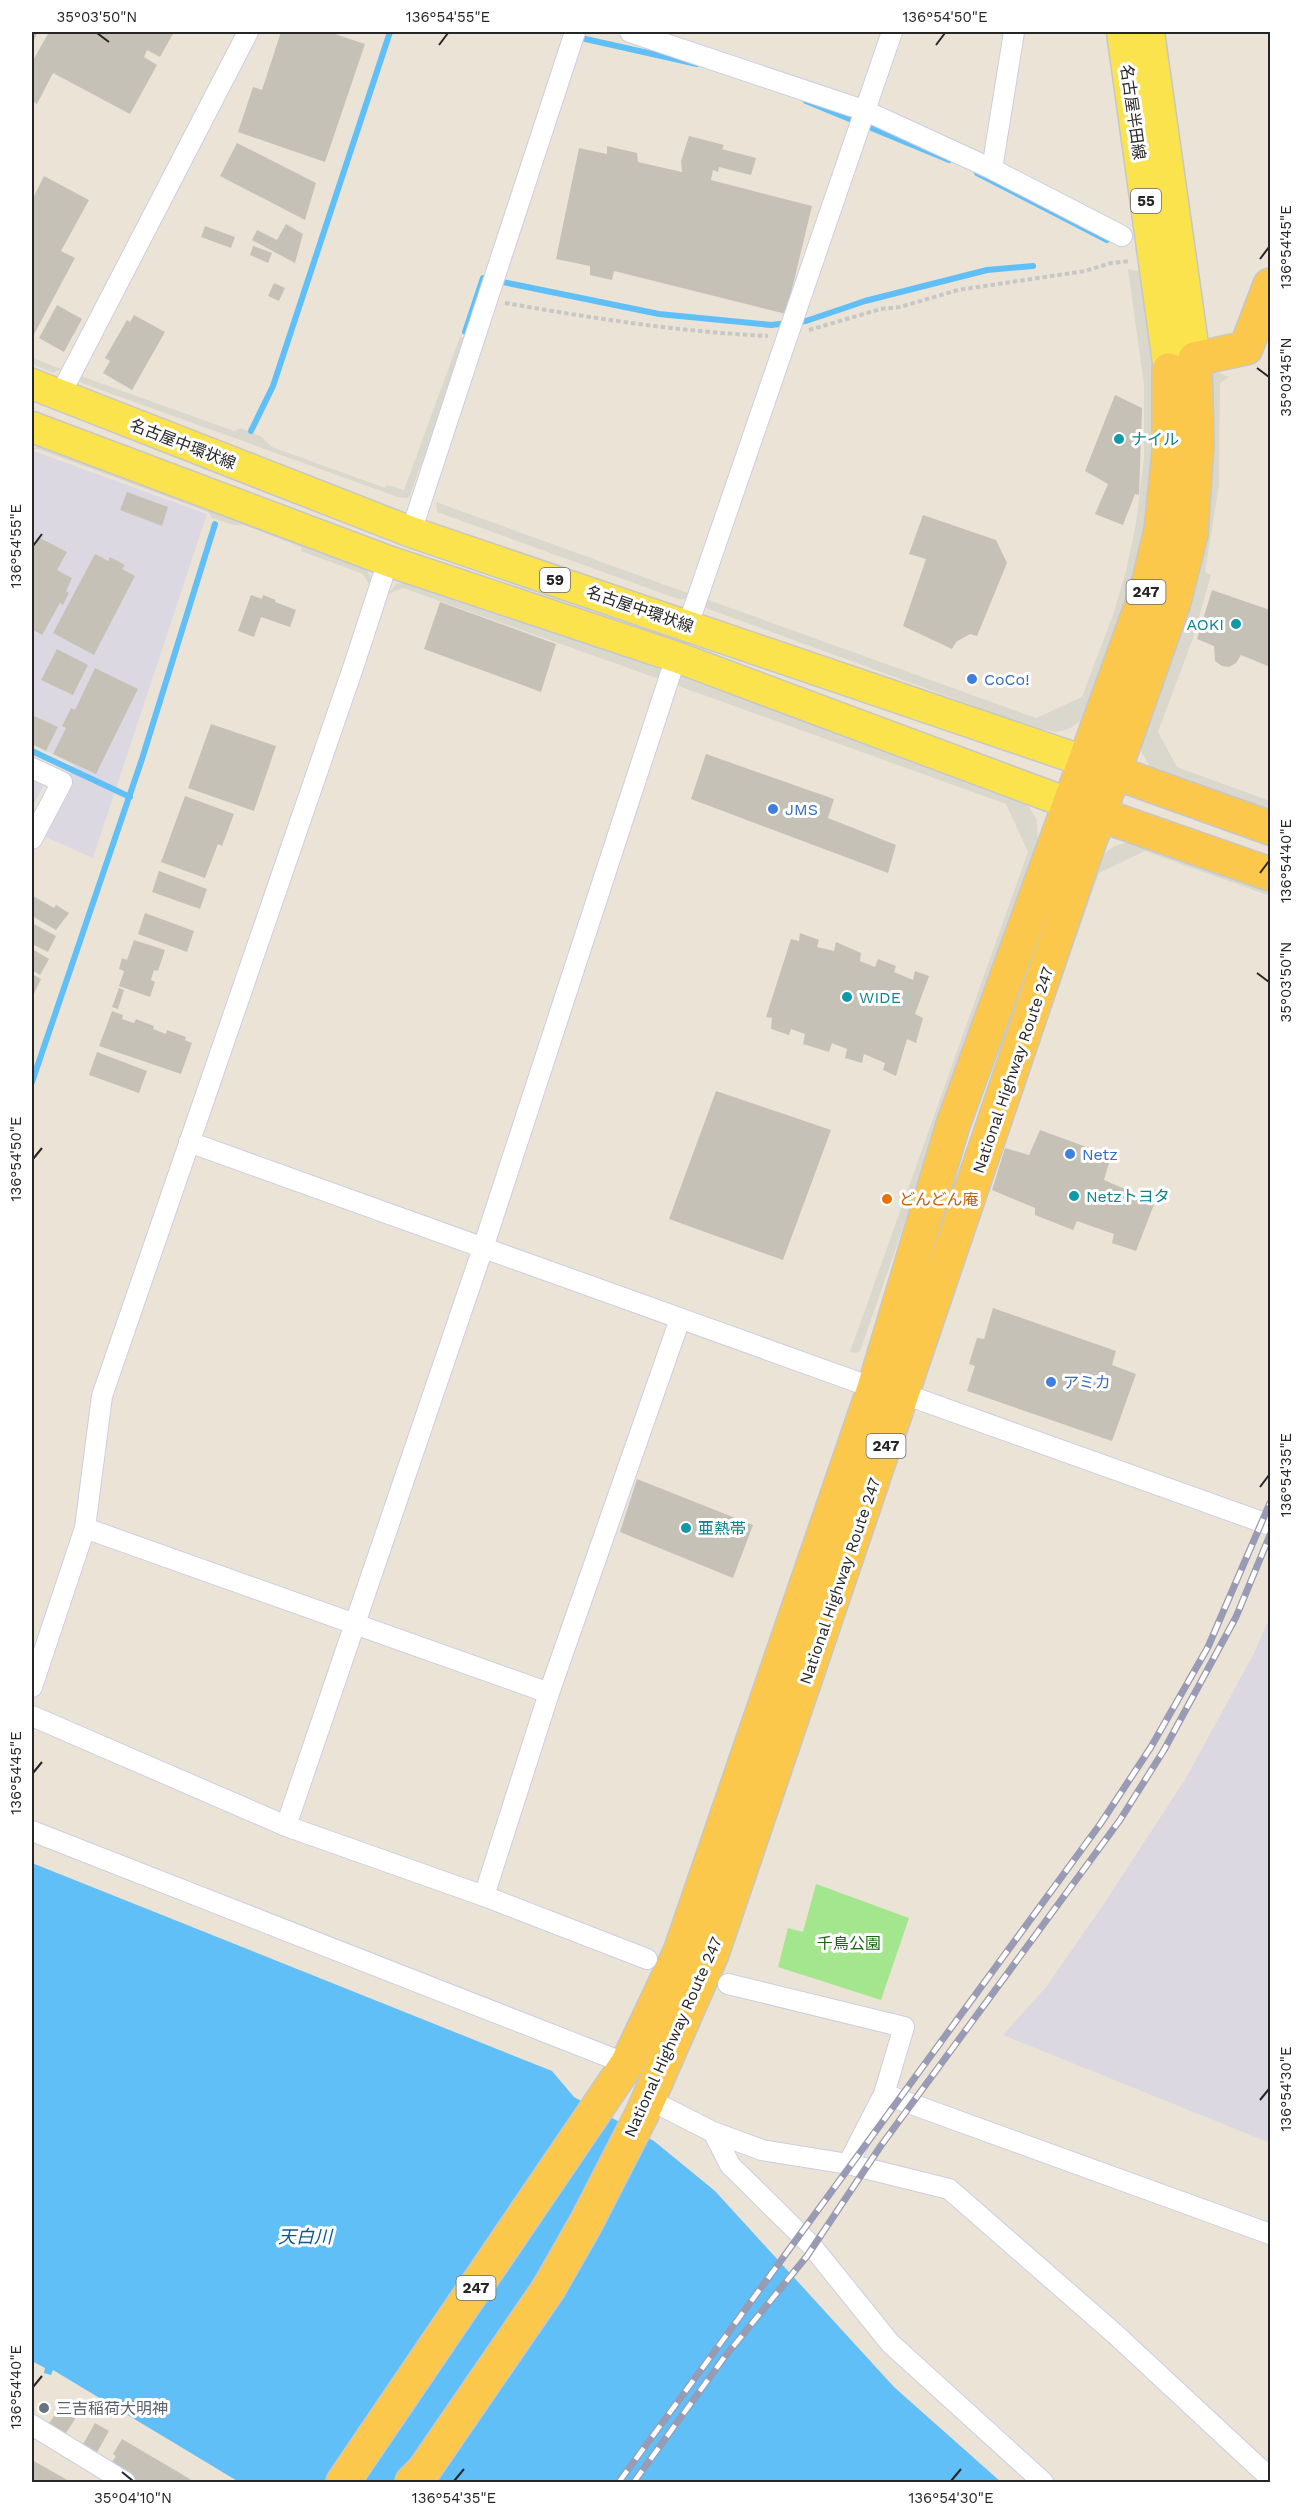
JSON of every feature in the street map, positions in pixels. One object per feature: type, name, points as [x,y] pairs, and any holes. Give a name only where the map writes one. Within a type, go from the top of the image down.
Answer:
[{"type":"highway","points":[[1182,364],[1246,348],[1270,285]]},
{"type":"highway","name":"National Highway Route 247","points":[[412,2482],[424,2470],[549,2288],[586,2223],[645,2107],[712,1954],[889,1391],[953,1125],[1146,593],[1161,530],[1169,452],[1182,364]]},
{"type":"highway","name":"National Highway Route 247","points":[[343,2482],[627,2064],[680,1952],[889,1391],[1115,772],[1174,602],[1191,534],[1197,445],[1182,364]]},
{"type":"highway","points":[[1084,761],[1270,828]]},
{"type":"highway","points":[[1068,803],[1270,874]]},
{"type":"main road","name":"名古屋半田線","points":[[1122,32],[1154,260],[1182,364]]},
{"type":"main road","name":"名古屋半田線","points":[[1149,32],[1182,364]]},
{"type":"main road","name":"名古屋中環状線","points":[[32,384],[411,532],[1084,761]]},
{"type":"main road","name":"名古屋中環状線","points":[[32,427],[388,561],[676,657],[1068,803]]},
{"type":"street","points":[[60,395],[248,32]]},
{"type":"street","points":[[411,532],[575,32]]},
{"type":"street","points":[[630,32],[866,111],[992,169],[1122,236]]},
{"type":"street","points":[[688,625],[892,32]]},
{"type":"street","points":[[992,169],[1014,32]]},
{"type":"street","points":[[32,1687],[85,1528],[102,1396],[388,561]]},
{"type":"street","points":[[286,1826],[483,1248],[676,657]]},
{"type":"street","points":[[32,768],[62,782],[32,840]]},
{"type":"street","points":[[189,1142],[680,1319],[1270,1525]]},
{"type":"street","points":[[484,1896],[549,1693],[680,1319]]},
{"type":"street","points":[[85,1528],[549,1693]]},
{"type":"street","points":[[32,1716],[286,1826],[484,1896],[647,1959]]},
{"type":"street","points":[[32,1831],[627,2064]]},
{"type":"street","points":[[728,1983],[904,2027],[884,2094],[848,2164]]},
{"type":"street","points":[[884,2094],[1270,2234]]},
{"type":"street","points":[[645,2107],[762,2150],[848,2164],[949,2189],[1114,2333],[1270,2478]]},
{"type":"street","points":[[713,2132],[730,2165],[811,2245],[890,2343],[1043,2482]]},
{"type":"street","points":[[32,2425],[125,2482]]},
{"type":"path","points":[[488,298],[582,316],[726,334],[788,338],[881,309],[900,307],[958,290],[1085,271],[1111,263],[1154,260]]},
{"type":"shaded area","points":[[1128,269],[1138,271],[1143,277],[1156,367],[1156,470],[1140,564],[1086,715],[1082,720],[1069,729],[1056,732],[1032,727],[703,607],[703,598],[1036,718],[1082,697],[1114,612],[1126,571],[1136,523],[1144,458],[1144,386]]},
{"type":"shaded area","points":[[460,337],[468,339],[407,498],[398,497],[112,394],[82,383],[78,378],[78,375],[234,431],[241,428],[262,437],[272,447],[385,488],[387,485],[404,490]]},
{"type":"shaded area","points":[[32,357],[61,369],[53,373],[32,364]]},
{"type":"shaded area","points":[[1217,372],[1229,377],[1220,383],[1219,484],[1205,572],[1211,575],[1193,638],[1158,732],[1177,767],[1270,801],[1270,813],[1158,773],[1149,765],[1139,748],[1208,375]]},
{"type":"shaded area","points":[[39,444],[363,564],[370,576],[371,588],[363,574],[301,551],[301,547],[244,525],[234,525],[212,518],[208,512],[38,449],[32,450]]},
{"type":"shaded area","points":[[34,451],[207,514],[93,858],[41,835],[74,765],[32,744],[32,455]]},
{"type":"shaded area","points":[[436,502],[690,594],[684,599],[678,599],[437,512]]},
{"type":"shaded area","points":[[414,580],[658,669],[662,672],[662,680],[403,588],[388,594],[396,584]]},
{"type":"shaded area","points":[[681,677],[1011,796],[1030,808],[1037,821],[1038,842],[860,1351],[856,1353],[850,1352],[1028,852],[1006,804],[673,684]]},
{"type":"shaded area","points":[[32,774],[46,781],[32,808]]},
{"type":"shaded area","points":[[1132,841],[1270,889],[1270,896],[1145,851],[1099,873],[985,1197],[1100,856],[1115,846]]},
{"type":"shaded area","points":[[1270,1617],[1270,2143],[1003,2035],[1046,1987],[1186,1778],[1254,1653]]},
{"type":"green space","name":"千鳥公園","points":[[816,1884],[909,1918],[881,2000],[778,1967],[788,1928],[803,1932]]},
{"type":"water","name":"天白川","points":[[32,1863],[552,2071],[574,2097],[654,2141],[715,2191],[894,2387],[1001,2482],[239,2482],[53,2370],[51,2375],[44,2373],[45,2368],[32,2361]]},
{"type":"building","points":[[32,32],[38,32],[32,44]]},
{"type":"building","points":[[49,32],[174,32],[160,57],[147,50],[144,57],[157,65],[130,114],[53,73],[37,104],[32,101],[32,62]]},
{"type":"building","points":[[281,32],[329,32],[365,44],[325,162],[238,132],[253,87],[262,90]]},
{"type":"building","points":[[689,136],[724,145],[722,149],[756,158],[751,175],[719,167],[718,172],[713,170],[711,180],[812,206],[786,314],[614,271],[612,280],[590,275],[590,266],[556,259],[579,148],[607,154],[607,146],[637,153],[638,162],[682,172],[681,161]]},
{"type":"building","points":[[237,143],[316,183],[305,220],[220,176]]},
{"type":"building","points":[[44,176],[89,200],[61,251],[75,258],[32,338],[32,200]]},
{"type":"building","points":[[286,224],[303,234],[295,263],[252,240],[257,230],[277,240]]},
{"type":"building","points":[[205,226],[235,237],[231,248],[201,237]]},
{"type":"building","points":[[253,246],[272,253],[268,263],[250,255]]},
{"type":"building","points":[[274,283],[285,288],[279,301],[268,296]]},
{"type":"building","points":[[57,305],[82,319],[64,352],[39,338]]},
{"type":"building","points":[[134,315],[165,332],[132,390],[103,373],[110,361],[105,358],[127,320],[130,322]]},
{"type":"building","name":"ナイル","points":[[1115,395],[1142,408],[1139,495],[1135,494],[1123,525],[1095,514],[1108,484],[1085,471]]},
{"type":"building","points":[[127,492],[168,507],[162,526],[120,510]]},
{"type":"building","points":[[923,515],[996,540],[1007,563],[977,636],[970,634],[956,642],[952,649],[903,626],[926,559],[909,554]]},
{"type":"building","points":[[38,537],[67,552],[57,570],[72,578],[66,591],[69,593],[63,605],[60,603],[42,635],[32,629],[32,549]]},
{"type":"building","points":[[95,554],[108,561],[110,557],[125,565],[122,569],[135,576],[94,655],[53,633]]},
{"type":"building","name":"AOKI","points":[[1212,590],[1270,610],[1270,667],[1241,655],[1236,663],[1229,667],[1222,666],[1215,661],[1214,646],[1197,639]]},
{"type":"building","points":[[251,595],[262,599],[263,595],[296,610],[290,627],[261,617],[254,637],[238,631]]},
{"type":"building","points":[[440,602],[556,644],[541,692],[424,649]]},
{"type":"building","points":[[57,649],[88,665],[73,695],[41,680]]},
{"type":"building","points":[[95,668],[138,689],[96,774],[53,754],[66,728],[62,726],[71,708],[75,710]]},
{"type":"building","points":[[32,715],[58,727],[46,751],[32,744]]},
{"type":"building","points":[[211,724],[276,746],[254,811],[188,788]]},
{"type":"building","name":"JMS","points":[[706,754],[834,799],[828,818],[896,845],[888,873],[691,799]]},
{"type":"building","points":[[185,796],[234,814],[222,846],[218,844],[205,878],[161,862]]},
{"type":"building","points":[[159,871],[207,889],[200,909],[152,892]]},
{"type":"building","points":[[33,896],[54,908],[56,905],[69,913],[56,930],[32,916]]},
{"type":"building","points":[[145,913],[194,931],[187,952],[138,934]]},
{"type":"building","points":[[32,923],[56,936],[48,952],[32,944]]},
{"type":"building","name":"WIDE","points":[[800,933],[819,940],[817,947],[834,951],[836,942],[861,953],[860,961],[875,967],[878,959],[896,966],[894,972],[913,980],[915,971],[929,976],[915,1014],[923,1018],[916,1043],[907,1039],[896,1076],[883,1070],[885,1063],[864,1054],[862,1063],[845,1058],[847,1049],[832,1043],[829,1052],[803,1044],[805,1034],[791,1029],[789,1035],[771,1029],[772,1018],[766,1017],[791,939],[799,941]]},
{"type":"building","points":[[134,940],[165,950],[158,971],[154,970],[151,980],[155,982],[150,997],[119,986],[124,971],[119,969],[122,958],[127,960]]},
{"type":"building","points":[[32,949],[49,959],[40,975],[32,970]]},
{"type":"building","points":[[32,974],[41,979],[32,998]]},
{"type":"building","points":[[119,988],[124,990],[118,1009],[112,1007]]},
{"type":"building","points":[[112,1011],[123,1015],[122,1019],[134,1023],[136,1019],[166,1034],[167,1030],[186,1037],[185,1040],[192,1043],[181,1074],[99,1046]]},
{"type":"building","points":[[97,1052],[147,1071],[139,1093],[89,1075]]},
{"type":"building","points":[[716,1091],[831,1130],[783,1260],[669,1219]]},
{"type":"building","name":"Netzトヨタ","points":[[1040,1130],[1111,1156],[1104,1180],[1155,1202],[1136,1251],[1112,1243],[1114,1234],[1077,1221],[1073,1230],[1035,1215],[1035,1208],[992,1190],[1005,1148],[1029,1155]]},
{"type":"building","name":"アミカ","points":[[993,1308],[1116,1351],[1112,1365],[1136,1374],[1112,1441],[967,1391],[975,1366],[969,1364],[977,1338],[984,1339]]},
{"type":"building","name":"亜熱帯","points":[[637,1479],[753,1525],[733,1578],[620,1532]]},
{"type":"building","points":[[63,2403],[79,2413],[64,2436],[48,2425]]},
{"type":"building","points":[[95,2423],[109,2431],[96,2454],[82,2446]]},
{"type":"building","points":[[122,2439],[192,2482],[139,2482],[110,2465],[116,2456],[113,2454]]},
{"type":"building","points":[[32,2460],[71,2482],[32,2482]]},
{"type":"waterway","points":[[251,431],[273,386],[390,32]]},
{"type":"waterway","points":[[581,38],[697,64]]},
{"type":"waterway","points":[[806,101],[949,160]]},
{"type":"waterway","points":[[977,173],[1107,240]]},
{"type":"waterway","points":[[465,332],[483,278],[659,314],[771,325],[806,321],[865,301],[987,270],[1033,266]]},
{"type":"waterway","points":[[32,1082],[142,759],[215,524]]},
{"type":"waterway","points":[[32,751],[130,797]]},
{"type":"railway","points":[[619,2482],[1101,1823],[1151,1747],[1208,1647],[1270,1503]]},
{"type":"railway","points":[[634,2482],[723,2359],[807,2256],[880,2147],[1120,1820],[1164,1750],[1236,1617],[1270,1535]]},
{"type":"place","name":"ナイル","points":[[1119,439]]},
{"type":"place","name":"AOKI","points":[[1236,624]]},
{"type":"place","name":"CoCo!","points":[[972,679]]},
{"type":"place","name":"JMS","points":[[773,809]]},
{"type":"place","name":"WIDE","points":[[847,997]]},
{"type":"place","name":"Netz","points":[[1070,1154]]},
{"type":"place","name":"Netzトヨタ","points":[[1074,1196]]},
{"type":"place","name":"どんどん庵","points":[[887,1199]]},
{"type":"place","name":"アミカ","points":[[1051,1382]]},
{"type":"place","name":"亜熱帯","points":[[686,1528]]},
{"type":"place","name":"三吉稲荷大明神","points":[[44,2408]]}]
